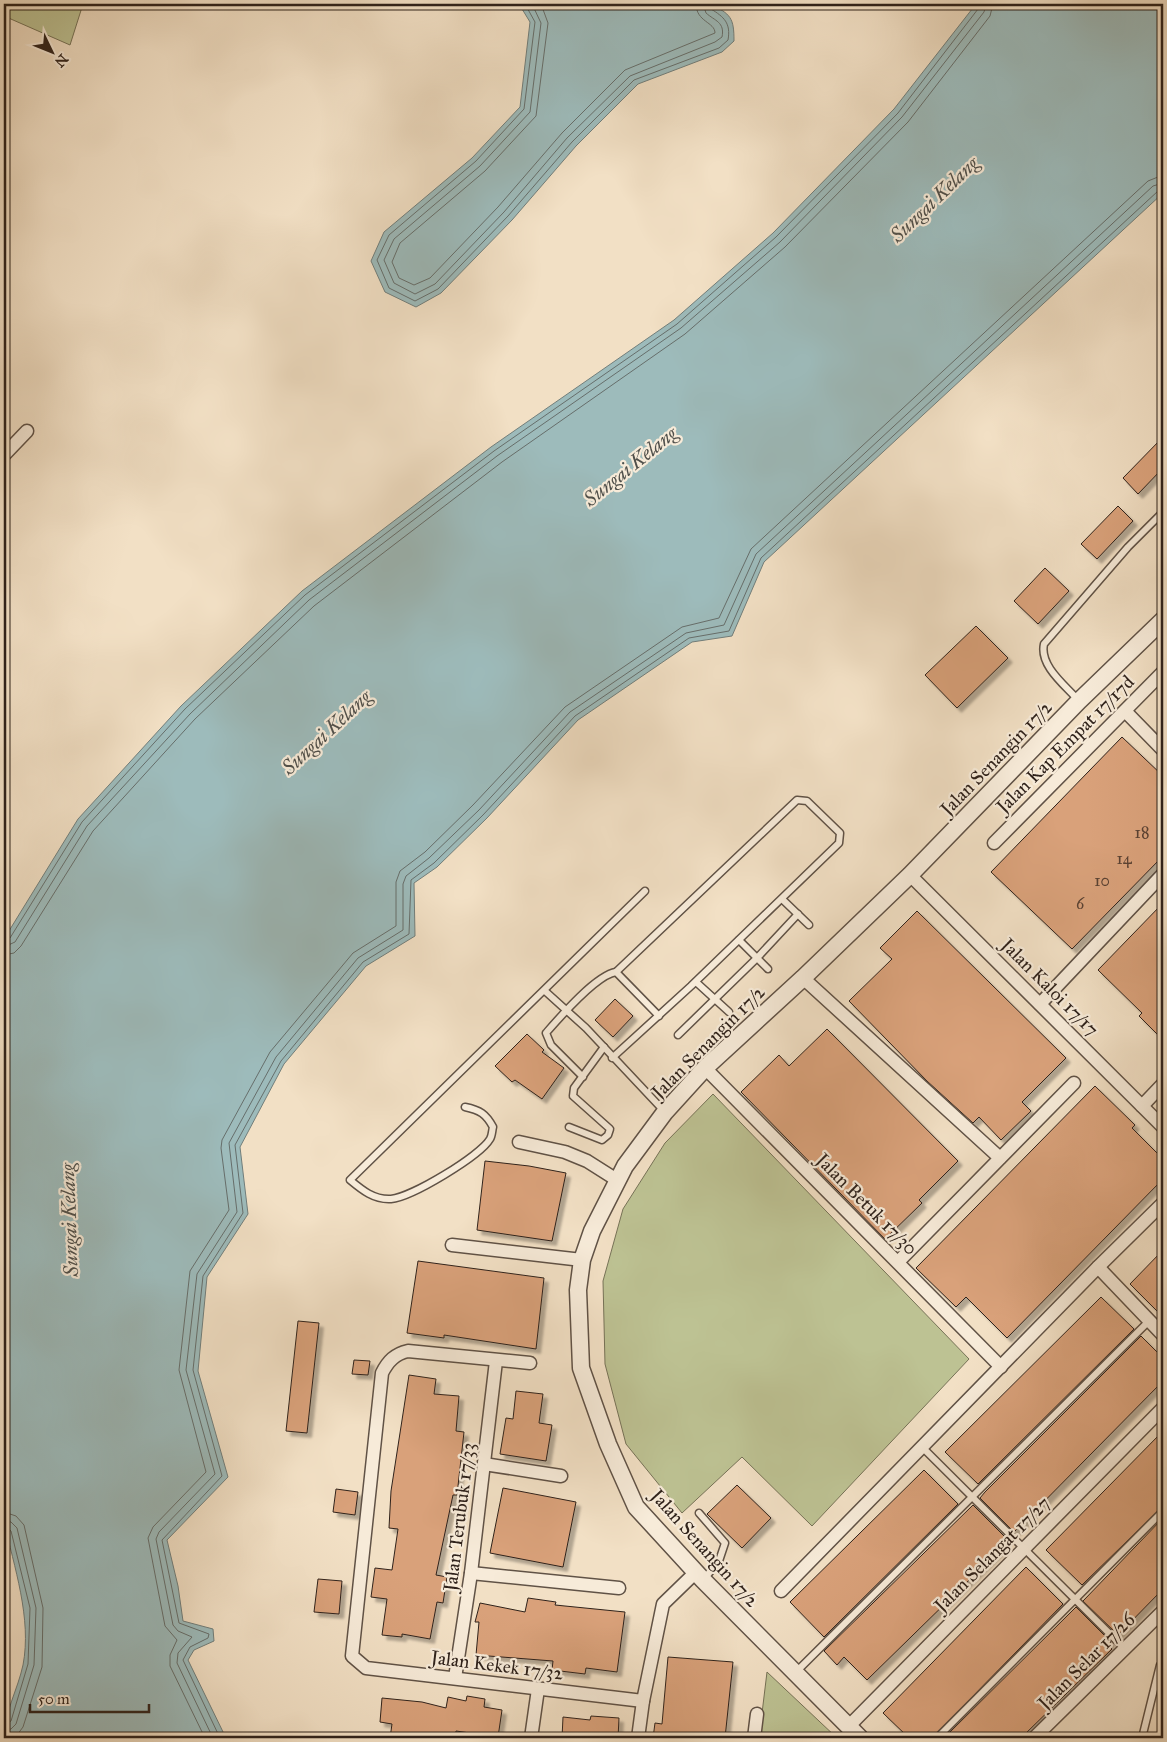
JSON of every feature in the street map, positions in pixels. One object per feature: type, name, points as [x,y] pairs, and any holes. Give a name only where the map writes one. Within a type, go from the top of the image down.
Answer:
[{"type":"street","points":[[4,455],[27,431]]},
{"type":"street","name":"Jalan Senangin 17/2","points":[[860,1738],[700,1576],[636,1507],[608,1444],[581,1368],[578,1290],[582,1260],[592,1231],[617,1180],[630,1158],[665,1112],[705,1068],[803,978],[910,874],[1079,701],[1163,620]]},
{"type":"street","name":"Jalan Kap Empat 17/17d","points":[[994,843],[1163,672]]},
{"type":"street","points":[[1125,711],[1163,750]]},
{"type":"street","name":"Jalan Kaloi 17/17","points":[[910,874],[1163,1128]]},
{"type":"street","points":[[1040,1004],[1163,874]]},
{"type":"street","points":[[803,978],[1000,1158]]},
{"type":"street","name":"Jalan Betuk 17/30","points":[[705,1068],[1001,1367]]},
{"type":"street","points":[[898,1262],[1074,1084]]},
{"type":"street","points":[[1142,1106],[1163,1084]]},
{"type":"street","points":[[519,1142],[565,1152],[587,1161],[617,1180]]},
{"type":"street","points":[[781,1591],[1163,1203]]},
{"type":"street","points":[[452,1245],[582,1260]]},
{"type":"street","points":[[1098,1267],[1163,1335]]},
{"type":"street","name":"Jalan Kekek 17/32","points":[[496,1361],[408,1351],[399,1353],[384,1368],[352,1656],[366,1668],[643,1701]]},
{"type":"street","points":[[496,1361],[530,1363]]},
{"type":"street","name":"Jalan Terubuk 17/33","points":[[455,1678],[472,1573],[496,1361]]},
{"type":"street","name":"Jalan Selangat 17/27","points":[[848,1727],[1163,1408]]},
{"type":"street","points":[[484,1464],[561,1476]]},
{"type":"street","points":[[472,1573],[619,1588]]},
{"type":"street","points":[[638,1738],[643,1701],[663,1604],[700,1576]]},
{"type":"street","name":"Jalan Selar 17/26","points":[[1034,1738],[1163,1611]]},
{"type":"street","points":[[531,1738],[538,1689]]},
{"type":"street","points":[[754,1738],[757,1714]]},
{"type":"lane","points":[[1079,701],[1046,664],[1042,654],[1044,644],[1128,546],[1163,512]]},
{"type":"lane","points":[[583,1077],[551,1045],[546,1033],[566,1010],[602,978],[616,972],[789,806],[797,800],[807,800],[840,833],[839,843],[696,982],[612,1058]]},
{"type":"lane","points":[[465,1107],[478,1110],[488,1117],[493,1127],[490,1139],[463,1163],[415,1191],[391,1199],[367,1195],[350,1180],[645,891]]},
{"type":"lane","points":[[782,899],[809,925]]},
{"type":"lane","points":[[678,1035],[757,958],[798,914]]},
{"type":"lane","points":[[740,940],[768,969]]},
{"type":"lane","points":[[616,972],[659,1016]]},
{"type":"lane","points":[[696,982],[730,1012]]},
{"type":"lane","points":[[545,991],[604,1048],[665,1112]]},
{"type":"lane","points":[[569,1127],[602,1140],[608,1134],[610,1129],[573,1096],[574,1088],[604,1048]]},
{"type":"lane","points":[[796,1672],[1150,1320]]},
{"type":"lane","points":[[922,1447],[1124,1649]]},
{"type":"lane","points":[[937,1738],[1163,1511]]},
{"type":"lane","points":[[699,1513],[725,1544],[719,1561],[700,1576]]},
{"type":"lane","points":[[1142,1738],[1160,1665]]},
{"type":"green space","points":[[4,4],[83,4],[70,45],[4,16]]},
{"type":"green space","points":[[713,1094],[969,1359],[812,1526],[742,1457],[682,1513],[626,1444],[605,1364],[603,1281],[623,1209],[665,1143]]},
{"type":"green space","points":[[767,1672],[837,1738],[759,1738]]},
{"type":"water","points":[[519,4],[710,4],[723,11],[730,18],[734,41],[722,52],[638,84],[576,146],[512,220],[441,293],[416,307],[385,292],[371,261],[384,232],[472,158],[520,107],[530,22]]},
{"type":"water","name":"Sungai Kelang","points":[[976,4],[1163,4],[1163,193],[764,562],[732,636],[692,642],[578,720],[487,818],[437,867],[414,883],[415,936],[366,966],[284,1064],[240,1147],[248,1214],[207,1277],[198,1371],[228,1477],[167,1540],[178,1586],[183,1621],[213,1629],[214,1641],[194,1650],[188,1660],[226,1738],[4,1738],[6,1719],[23,1665],[25,1629],[21,1593],[4,1522],[4,939],[78,819],[181,706],[302,591],[491,447],[674,320],[773,233],[894,109]]},
{"type":"building","points":[[1163,437],[1163,468],[1138,494],[1123,478]]},
{"type":"building","points":[[1118,506],[1133,521],[1097,559],[1081,544]]},
{"type":"building","points":[[1045,568],[1069,591],[1038,624],[1014,601]]},
{"type":"building","points":[[976,626],[1008,658],[957,708],[925,675]]},
{"type":"building","points":[[1122,737],[1163,776],[1163,856],[1072,949],[991,872]]},
{"type":"building","points":[[1163,903],[1163,1040],[1139,1016],[1142,1013],[1098,970]]},
{"type":"building","points":[[917,911],[1066,1058],[1022,1102],[1031,1111],[1001,1140],[979,1117],[973,1123],[927,1081],[849,1001],[892,959],[880,948]]},
{"type":"building","points":[[615,999],[633,1016],[613,1037],[595,1020]]},
{"type":"building","points":[[827,1029],[958,1161],[919,1200],[922,1203],[885,1239],[741,1092],[779,1055],[789,1066]]},
{"type":"building","points":[[527,1034],[544,1050],[542,1052],[564,1068],[542,1099],[515,1080],[512,1082],[495,1066]]},
{"type":"building","points":[[1095,1086],[1135,1125],[1132,1128],[1163,1159],[1163,1179],[1007,1338],[966,1297],[956,1307],[916,1268]]},
{"type":"building","points":[[485,1161],[529,1166],[566,1173],[552,1241],[477,1230]]},
{"type":"building","points":[[1163,1250],[1163,1317],[1130,1284]]},
{"type":"building","points":[[418,1261],[544,1278],[536,1349],[444,1335],[444,1338],[407,1333]]},
{"type":"building","points":[[1101,1297],[1134,1329],[978,1484],[945,1452]]},
{"type":"building","points":[[298,1321],[319,1323],[307,1433],[286,1431]]},
{"type":"building","points":[[1141,1336],[1163,1358],[1163,1381],[1014,1532],[980,1498]]},
{"type":"building","points":[[354,1360],[370,1361],[368,1375],[352,1374]]},
{"type":"building","points":[[409,1375],[436,1379],[434,1394],[459,1396],[456,1431],[464,1432],[457,1495],[453,1495],[436,1575],[447,1577],[443,1603],[437,1602],[430,1639],[402,1634],[402,1637],[382,1635],[387,1599],[371,1597],[375,1568],[392,1570],[398,1529],[389,1528],[391,1491]]},
{"type":"building","points":[[516,1391],[543,1394],[539,1423],[552,1425],[546,1461],[500,1454],[506,1418],[513,1419]]},
{"type":"building","points":[[1163,1431],[1163,1506],[1082,1585],[1046,1550]]},
{"type":"building","points":[[924,1470],[958,1504],[824,1637],[790,1602]]},
{"type":"building","points":[[737,1485],[771,1518],[742,1548],[707,1514]]},
{"type":"building","points":[[503,1488],[576,1502],[563,1567],[490,1553]]},
{"type":"building","points":[[336,1489],[358,1492],[355,1515],[333,1512]]},
{"type":"building","points":[[973,1505],[1007,1539],[1002,1544],[1004,1546],[867,1680],[844,1657],[837,1665],[824,1651]]},
{"type":"building","points":[[1163,1518],[1163,1589],[1118,1635],[1083,1601]]},
{"type":"building","points":[[1026,1567],[1063,1604],[932,1738],[909,1738],[883,1713]]},
{"type":"building","points":[[318,1579],[342,1581],[339,1614],[314,1612]]},
{"type":"building","points":[[528,1598],[556,1602],[555,1605],[625,1612],[617,1672],[586,1668],[585,1674],[552,1670],[553,1661],[476,1655],[479,1622],[475,1622],[480,1603],[525,1612]]},
{"type":"building","points":[[1076,1607],[1111,1642],[1108,1645],[1112,1649],[1021,1738],[944,1738]]},
{"type":"building","points":[[668,1657],[733,1662],[725,1738],[653,1738],[655,1723],[662,1724]]},
{"type":"building","points":[[467,1696],[485,1699],[484,1707],[502,1710],[498,1737],[456,1731],[455,1738],[390,1738],[392,1724],[380,1722],[382,1698],[422,1702],[446,1708],[448,1697],[466,1701]]},
{"type":"building","points":[[591,1716],[619,1718],[618,1738],[562,1738],[563,1717],[590,1720]]}]
